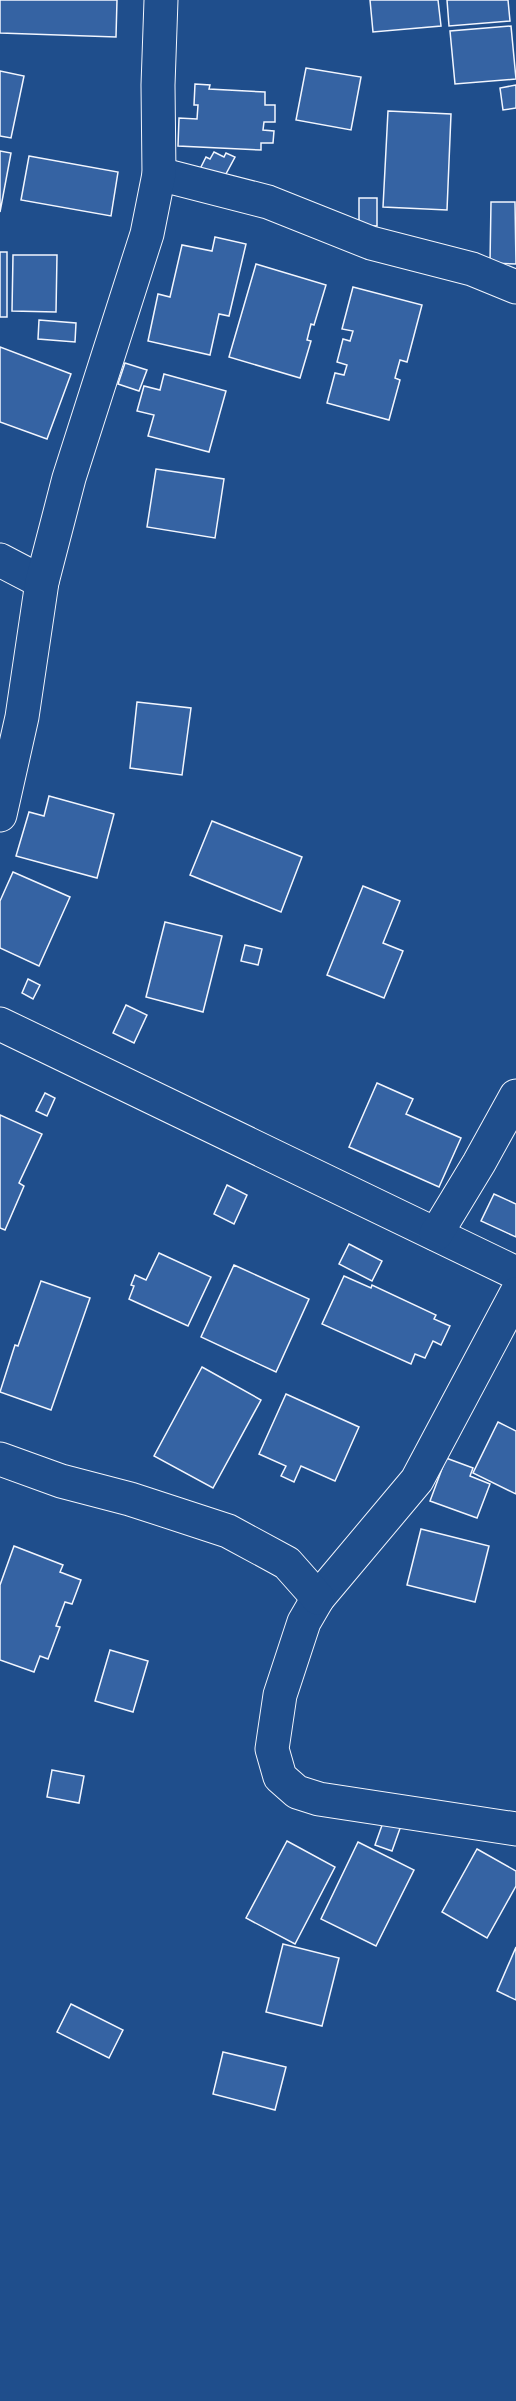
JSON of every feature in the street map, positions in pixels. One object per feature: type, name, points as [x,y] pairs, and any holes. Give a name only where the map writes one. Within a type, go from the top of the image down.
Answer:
[{"type":"street","points":[[0,815],[22,717],[42,582],[69,478],[147,234],[159,174],[158,85],[161,0]]},
{"type":"street","points":[[159,174],[268,202],[371,243],[472,269],[516,287]]},
{"type":"street","points":[[0,560],[42,582]]},
{"type":"street","points":[[0,1024],[516,1273]]},
{"type":"street","points":[[436,1233],[479,1164],[516,1096]]},
{"type":"street","points":[[516,1294],[417,1480],[318,1598],[304,1622],[280,1695],[272,1749],[280,1777],[297,1792],[319,1799],[516,1829]]},
{"type":"street","points":[[0,1459],[61,1481],[130,1499],[228,1531],[287,1563],[318,1598]]},
{"type":"building","points":[[0,0],[117,0],[116,37],[0,33]]},
{"type":"building","points":[[370,0],[438,0],[441,26],[373,32]]},
{"type":"building","points":[[447,0],[508,0],[510,21],[449,26]]},
{"type":"building","points":[[511,26],[516,79],[455,84],[450,31]]},
{"type":"building","points":[[306,68],[361,77],[351,130],[296,120]]},
{"type":"building","points":[[0,71],[24,76],[11,138],[0,136]]},
{"type":"building","points":[[195,84],[210,85],[209,89],[265,92],[265,105],[275,105],[275,122],[264,122],[263,130],[274,131],[273,143],[261,143],[261,150],[178,146],[179,118],[197,119],[198,105],[194,105]]},
{"type":"building","points":[[516,85],[516,108],[503,110],[500,88]]},
{"type":"building","points":[[388,111],[451,114],[447,210],[383,207]]},
{"type":"building","points":[[0,151],[11,153],[0,212]]},
{"type":"building","points":[[214,152],[224,157],[226,153],[235,157],[220,185],[198,173],[206,157],[210,159]]},
{"type":"building","points":[[29,156],[118,172],[111,216],[21,200]]},
{"type":"building","points":[[359,198],[377,198],[377,226],[359,225]]},
{"type":"building","points":[[491,202],[515,202],[516,264],[490,263]]},
{"type":"building","points":[[215,237],[246,244],[229,316],[219,314],[210,355],[148,341],[158,294],[170,297],[182,245],[212,251]]},
{"type":"building","points":[[0,252],[7,252],[7,317],[0,317]]},
{"type":"building","points":[[13,255],[57,255],[56,312],[12,311]]},
{"type":"building","points":[[256,264],[326,285],[314,325],[311,324],[307,340],[311,341],[300,378],[229,357]]},
{"type":"building","points":[[353,287],[422,305],[407,362],[400,360],[395,378],[400,380],[389,420],[327,403],[335,373],[344,375],[347,365],[337,362],[343,339],[350,341],[353,331],[342,329]]},
{"type":"building","points":[[39,320],[76,323],[75,342],[38,339]]},
{"type":"building","points":[[0,347],[71,374],[47,439],[0,422]]},
{"type":"building","points":[[125,363],[147,370],[139,391],[118,384]]},
{"type":"building","points":[[164,374],[226,391],[209,452],[148,436],[154,415],[137,411],[144,386],[160,390]]},
{"type":"building","points":[[156,469],[224,479],[215,538],[147,527]]},
{"type":"building","points":[[137,702],[191,708],[182,775],[130,768]]},
{"type":"building","points":[[49,796],[114,814],[97,878],[16,856],[29,812],[44,816]]},
{"type":"building","points":[[212,821],[302,857],[281,912],[190,875]]},
{"type":"building","points":[[13,872],[70,897],[39,966],[0,948],[0,901]]},
{"type":"building","points":[[363,886],[400,901],[383,943],[403,951],[384,998],[327,975]]},
{"type":"building","points":[[165,922],[222,936],[203,1012],[146,997]]},
{"type":"building","points":[[245,945],[262,949],[258,965],[241,961]]},
{"type":"building","points":[[28,979],[40,985],[33,999],[22,993]]},
{"type":"building","points":[[126,1005],[147,1015],[134,1043],[113,1033]]},
{"type":"building","points":[[377,1083],[413,1099],[406,1114],[461,1138],[439,1187],[349,1147]]},
{"type":"building","points":[[45,1093],[55,1098],[47,1116],[36,1111]]},
{"type":"building","points":[[0,1115],[42,1134],[19,1183],[24,1186],[5,1230],[0,1228]]},
{"type":"building","points":[[227,1185],[247,1195],[234,1224],[214,1214]]},
{"type":"building","points":[[494,1194],[516,1204],[516,1237],[481,1221]]},
{"type":"building","points":[[349,1244],[382,1261],[372,1281],[339,1264]]},
{"type":"building","points":[[159,1253],[211,1277],[188,1326],[129,1299],[135,1275],[146,1280]]},
{"type":"building","points":[[234,1265],[309,1299],[276,1372],[201,1337]]},
{"type":"building","points":[[344,1276],[371,1288],[372,1285],[436,1315],[434,1319],[450,1326],[441,1345],[433,1341],[425,1358],[415,1354],[411,1364],[322,1324]]},
{"type":"building","points":[[41,1281],[90,1298],[51,1410],[0,1392],[15,1345],[18,1346]]},
{"type":"building","points":[[202,1367],[261,1400],[213,1488],[154,1456]]},
{"type":"building","points":[[286,1394],[359,1427],[335,1481],[301,1466],[294,1482],[281,1476],[286,1466],[259,1454]]},
{"type":"building","points":[[498,1422],[516,1431],[516,1494],[473,1473]]},
{"type":"building","points":[[446,1458],[473,1468],[470,1476],[490,1484],[477,1518],[430,1501]]},
{"type":"building","points":[[421,1529],[489,1546],[475,1602],[407,1585]]},
{"type":"building","points":[[14,1546],[63,1565],[60,1572],[81,1580],[72,1604],[65,1602],[56,1626],[60,1627],[48,1659],[40,1656],[34,1672],[0,1660],[0,1585]]},
{"type":"building","points":[[110,1650],[148,1661],[133,1712],[95,1701]]},
{"type":"building","points":[[52,1770],[84,1776],[79,1803],[47,1797]]},
{"type":"building","points":[[386,1814],[403,1820],[392,1851],[375,1845]]},
{"type":"building","points":[[287,1841],[335,1867],[295,1944],[246,1918]]},
{"type":"building","points":[[358,1842],[414,1870],[376,1946],[321,1919]]},
{"type":"building","points":[[477,1849],[516,1871],[516,1886],[487,1938],[442,1912]]},
{"type":"building","points":[[283,1944],[339,1958],[322,2026],[266,2012]]},
{"type":"building","points":[[516,1947],[516,2000],[497,1991]]},
{"type":"building","points":[[71,2004],[123,2030],[109,2058],[57,2032]]},
{"type":"building","points":[[223,2052],[286,2067],[275,2110],[213,2094]]}]
